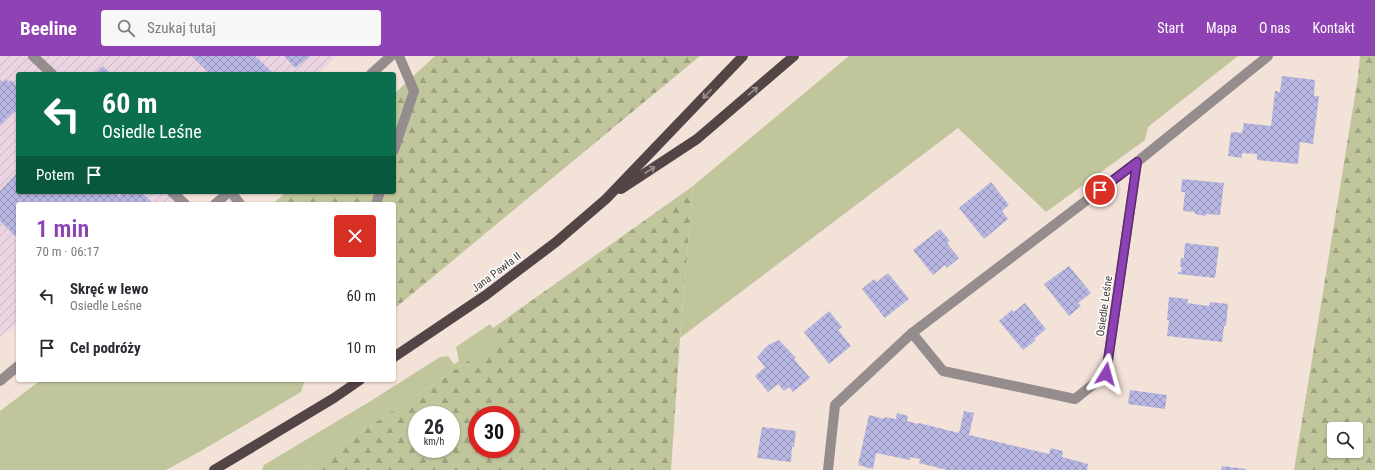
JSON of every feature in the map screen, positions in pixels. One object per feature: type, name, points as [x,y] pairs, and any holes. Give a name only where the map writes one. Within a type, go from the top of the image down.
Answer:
[{"type":"main road","name":"Jana Pawła II","points":[[396,356],[492,290],[556,242],[606,199],[743,56]]},
{"type":"main road","name":"Jana Pawła II","points":[[606,199],[697,139],[794,56]]},
{"type":"main road","points":[[214,470],[228,466],[357,382]]},
{"type":"street","points":[[33,56],[50,72]]},
{"type":"street","points":[[373,72],[391,56]]},
{"type":"street","points":[[396,144],[414,91],[399,56]]},
{"type":"street","points":[[828,470],[835,405],[912,332],[1137,162],[1268,56]]},
{"type":"street","name":"Osiedle Leśne","points":[[912,332],[942,371],[1075,399],[1106,374],[1137,162]]},
{"type":"street","points":[[174,194],[183,202]]},
{"type":"street","points":[[218,202],[228,194]]},
{"type":"street","points":[[232,194],[238,202]]},
{"type":"street","points":[[0,381],[16,368]]},
{"type":"shaded area","points":[[0,56],[337,56],[319,72],[16,72],[16,194],[184,194],[174,202],[16,202],[16,325],[0,337]]},
{"type":"green space","points":[[435,56],[700,56],[396,307],[396,202],[275,202],[284,194],[396,194],[396,92]]},
{"type":"green space","points":[[849,56],[1238,56],[1148,127],[1145,140],[1046,212],[958,128],[680,338],[693,186]]},
{"type":"green space","points":[[1360,56],[1375,56],[1375,470],[1294,470],[1358,77]]},
{"type":"green space","points":[[693,186],[680,338],[671,470],[304,470],[501,339],[493,328]]},
{"type":"green space","points":[[490,324],[501,339],[304,470],[262,470],[264,465],[369,402],[440,357],[448,356],[454,364],[459,361],[456,347]]},
{"type":"green space","points":[[38,382],[304,382],[301,392],[166,470],[0,470],[0,411]]},
{"type":"building","points":[[192,56],[255,56],[272,72],[221,71],[208,72]]},
{"type":"building","points":[[284,56],[310,56],[295,68]]},
{"type":"building","points":[[103,66],[109,72],[96,72]]},
{"type":"building","points":[[1282,76],[1315,80],[1314,96],[1319,96],[1313,144],[1300,142],[1298,164],[1257,160],[1257,154],[1242,153],[1242,158],[1228,156],[1231,132],[1242,133],[1244,123],[1271,126],[1275,91],[1280,92]]},
{"type":"building","points":[[6,79],[9,82],[11,80],[16,85],[16,111],[0,125],[0,80],[2,82]]},
{"type":"building","points":[[16,174],[16,194],[116,194],[119,197],[121,194],[143,194],[151,201],[16,202],[16,237],[0,221],[0,191]]},
{"type":"building","points":[[1182,179],[1224,183],[1220,215],[1206,214],[1206,216],[1195,214],[1195,212],[1183,211],[1185,192],[1181,192]]},
{"type":"building","points":[[991,182],[1009,205],[1002,211],[1008,219],[984,239],[959,208]]},
{"type":"building","points":[[940,229],[950,241],[947,243],[959,258],[947,268],[945,265],[933,275],[913,250]]},
{"type":"building","points":[[1185,243],[1219,247],[1215,278],[1178,274],[1178,272],[1181,272],[1181,258],[1184,258]]},
{"type":"building","points":[[1069,266],[1091,293],[1078,303],[1081,306],[1069,316],[1044,284]]},
{"type":"building","points":[[888,273],[909,299],[885,318],[862,289],[874,279],[877,282]]},
{"type":"building","points":[[1169,297],[1188,299],[1187,303],[1209,306],[1210,302],[1228,304],[1226,326],[1224,326],[1222,342],[1167,336]]},
{"type":"building","points":[[1025,303],[1046,329],[1034,339],[1036,340],[1023,350],[999,321],[1012,310],[1014,312]]},
{"type":"building","points":[[829,311],[842,327],[838,330],[851,346],[829,364],[804,332]]},
{"type":"building","points":[[779,340],[796,358],[794,359],[810,378],[793,392],[789,387],[784,391],[778,384],[768,392],[755,376],[765,367],[757,357],[768,345]]},
{"type":"building","points":[[1130,390],[1167,395],[1165,409],[1128,404]]},
{"type":"building","points":[[964,411],[974,413],[969,435],[1049,454],[1051,448],[1063,451],[1062,457],[1088,464],[1087,470],[947,470],[919,463],[920,459],[910,457],[910,460],[876,453],[873,469],[858,465],[869,415],[884,419],[884,417],[896,419],[897,413],[908,416],[907,421],[959,433]]},
{"type":"building","points":[[762,427],[796,431],[794,447],[792,447],[791,462],[757,458]]},
{"type":"building","points":[[1222,466],[1246,469],[1221,470]]},
{"type":"route","points":[[1100,190],[1137,162],[1106,374]]}]
